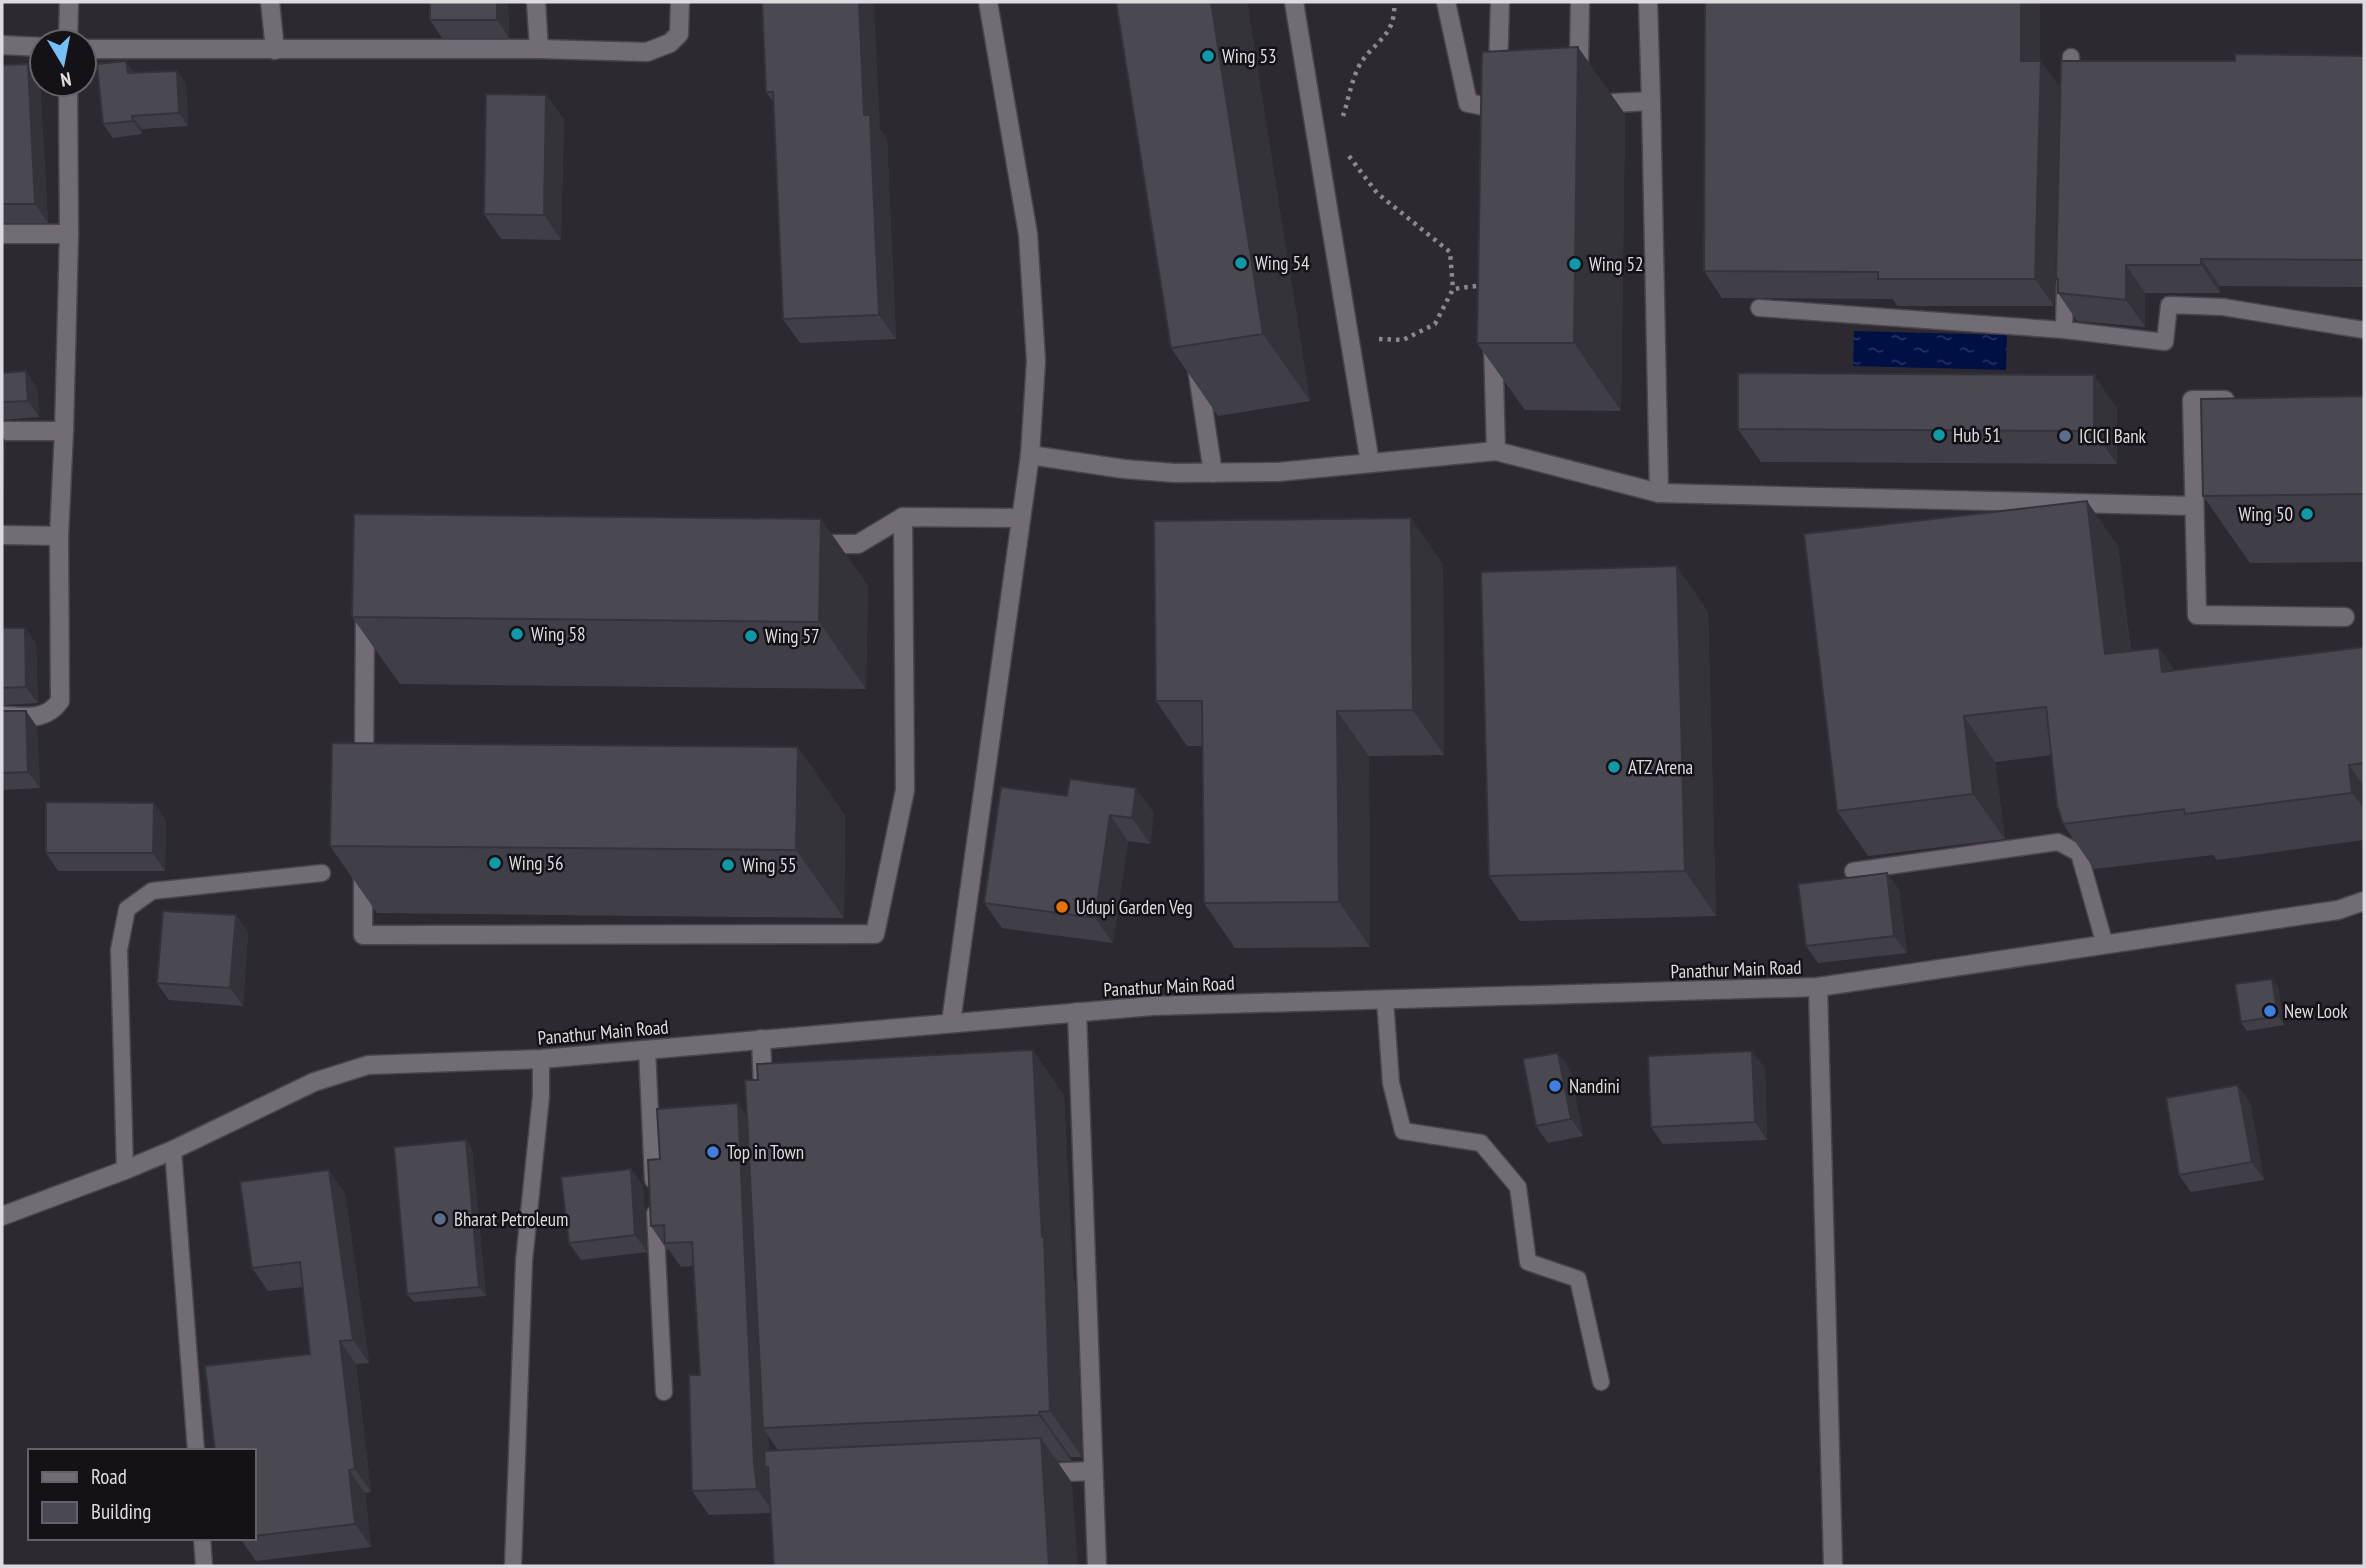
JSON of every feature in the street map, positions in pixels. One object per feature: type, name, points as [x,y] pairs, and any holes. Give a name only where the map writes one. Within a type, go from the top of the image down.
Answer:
[{"type":"street","points":[[68,28],[69,2]]},
{"type":"street","points":[[271,2],[275,50]]},
{"type":"street","points":[[536,2],[539,49]]},
{"type":"street","points":[[98,49],[539,49],[647,52],[670,43],[679,34],[680,2]]},
{"type":"street","points":[[951,1023],[1030,455],[1036,361],[1028,234],[988,2]]},
{"type":"street","points":[[1294,2],[1370,463]]},
{"type":"street","points":[[1446,2],[1468,103],[1497,117],[1522,108]]},
{"type":"street","points":[[1497,117],[1500,2]]},
{"type":"street","points":[[1579,62],[1580,2]]},
{"type":"street","points":[[1648,2],[1659,493]]},
{"type":"street","points":[[2,45],[28,46]]},
{"type":"street","points":[[2,716],[42,716],[53,710],[60,701],[59,536],[69,234],[68,98]]},
{"type":"street","points":[[1574,106],[1651,101]]},
{"type":"street","points":[[2,234],[69,234]]},
{"type":"street","points":[[1492,284],[1496,451]]},
{"type":"street","points":[[1194,353],[1213,473]]},
{"type":"street","points":[[2245,399],[2192,400],[2197,615],[2344,617]]},
{"type":"street","points":[[2,431],[64,431]]},
{"type":"street","points":[[1030,455],[1124,469],[1213,473],[1278,472],[1496,451],[1659,493],[2194,506]]},
{"type":"street","points":[[803,544],[858,544],[902,517],[1021,518]]},
{"type":"street","points":[[364,854],[363,935],[875,934],[905,790],[902,517]]},
{"type":"street","points":[[2,535],[59,536]]},
{"type":"street","points":[[364,786],[366,596]]},
{"type":"street","name":"Panathur Main Road","points":[[2,1216],[173,1150],[314,1082],[368,1065],[541,1059],[1152,1006],[1818,987],[2338,909],[2364,901]]},
{"type":"street","points":[[1818,987],[1833,1566]]},
{"type":"street","points":[[1077,1012],[1097,1566]]},
{"type":"street","points":[[761,1039],[764,1104]]},
{"type":"street","points":[[1025,1474],[1093,1471]]},
{"type":"lane","points":[[2070,97],[2071,57]]},
{"type":"lane","points":[[2064,330],[2066,261]]},
{"type":"lane","points":[[1759,308],[2064,330],[2165,342],[2169,305],[2222,307],[2364,330]]},
{"type":"lane","points":[[1853,871],[2058,842],[2079,853],[2105,945]]},
{"type":"lane","points":[[125,1170],[119,950],[127,909],[152,891],[322,873]]},
{"type":"lane","points":[[1385,1000],[1391,1083],[1403,1130],[1481,1143],[1518,1187],[1528,1262],[1578,1279],[1601,1382]]},
{"type":"lane","points":[[647,1049],[664,1392]]},
{"type":"lane","points":[[513,1566],[524,1261],[541,1096],[541,1059]]},
{"type":"lane","points":[[173,1150],[196,1449]]},
{"type":"lane","points":[[202,1540],[204,1566]]},
{"type":"path","points":[[1342,120],[1358,66],[1386,36],[1395,9],[1394,2]]},
{"type":"path","points":[[1348,154],[1377,193],[1450,252],[1453,289],[1435,324],[1403,340],[1373,338]]},
{"type":"path","points":[[1453,289],[1492,284]]},
{"type":"water","points":[[1854,331],[2007,335],[2006,370],[1853,366]]},
{"type":"building","points":[[430,2],[497,2],[497,20],[430,20]]},
{"type":"building","points":[[762,2],[859,2],[864,115],[870,115],[879,315],[783,319],[773,92],[766,92]]},
{"type":"building","points":[[1116,2],[1211,2],[1263,334],[1171,348]]},
{"type":"building","points":[[1705,2],[2021,2],[2021,61],[2041,61],[2035,279],[1878,279],[1878,272],[1704,271]]},
{"type":"building","points":[[1578,47],[1574,343],[1477,343],[1482,52]]},
{"type":"building","points":[[2235,54],[2364,56],[2364,260],[2201,259],[2201,265],[2126,265],[2126,300],[2058,293],[2056,279],[2061,61],[2235,61]]},
{"type":"building","points":[[126,61],[128,73],[177,71],[179,113],[132,116],[133,121],[103,124],[98,64]]},
{"type":"building","points":[[28,64],[35,204],[2,204],[2,65]]},
{"type":"building","points":[[486,94],[546,95],[544,215],[484,214]]},
{"type":"building","points":[[26,371],[28,401],[2,402],[2,373]]},
{"type":"building","points":[[1738,373],[2094,375],[2094,431],[1738,429]]},
{"type":"building","points":[[2364,396],[2364,494],[2203,496],[2201,399]]},
{"type":"building","points":[[2087,501],[2105,654],[2159,648],[2162,672],[2364,647],[2364,763],[2349,765],[2352,793],[2185,814],[2184,809],[2063,824],[2057,805],[2046,707],[1964,716],[1973,794],[1837,811],[1804,534]]},
{"type":"building","points":[[354,514],[821,519],[819,622],[352,617]]},
{"type":"building","points":[[1411,518],[1413,710],[1337,711],[1339,902],[1204,903],[1202,701],[1156,701],[1154,521]]},
{"type":"building","name":"ATZ Arena","points":[[1677,566],[1685,871],[1489,876],[1481,572]]},
{"type":"building","points":[[2,628],[25,628],[26,687],[2,688]]},
{"type":"building","points":[[2,711],[26,711],[28,772],[2,773]]},
{"type":"building","points":[[332,743],[798,747],[796,850],[330,846]]},
{"type":"building","points":[[1070,779],[1136,788],[1132,818],[1110,815],[1095,918],[984,903],[1001,787],[1067,796]]},
{"type":"building","points":[[46,802],[154,803],[153,853],[46,853]]},
{"type":"building","points":[[1887,873],[1894,936],[1806,946],[1798,884]]},
{"type":"building","points":[[163,911],[236,915],[230,988],[157,983]]},
{"type":"building","points":[[2272,979],[2278,1016],[2241,1022],[2235,984]]},
{"type":"building","points":[[1033,1050],[1044,1237],[1050,1411],[1039,1412],[1039,1415],[763,1428],[745,1080],[758,1080],[757,1064]]},
{"type":"building","points":[[1752,1051],[1755,1122],[1651,1127],[1648,1056]]},
{"type":"building","points":[[1558,1053],[1571,1119],[1536,1126],[1523,1059]]},
{"type":"building","points":[[2238,1085],[2252,1162],[2179,1175],[2166,1098]]},
{"type":"building","points":[[738,1103],[757,1489],[692,1491],[689,1375],[700,1375],[692,1242],[665,1243],[664,1225],[651,1226],[648,1160],[660,1159],[657,1109]]},
{"type":"building","points":[[466,1140],[479,1287],[407,1294],[394,1147]]},
{"type":"building","points":[[631,1169],[635,1235],[569,1243],[561,1177]]},
{"type":"building","points":[[329,1170],[353,1340],[340,1341],[355,1469],[349,1470],[355,1524],[256,1536],[256,1449],[215,1449],[205,1366],[310,1354],[300,1262],[252,1268],[240,1182]]},
{"type":"building","points":[[1041,1438],[1049,1566],[774,1566],[768,1467],[765,1467],[764,1451]]},
{"type":"place","name":"Wing 53","points":[[1208,56]]},
{"type":"place","name":"Wing 54","points":[[1241,263]]},
{"type":"place","name":"Wing 52","points":[[1575,264]]},
{"type":"place","name":"Hub 51","points":[[1939,435]]},
{"type":"place","name":"ICICI Bank","points":[[2065,436]]},
{"type":"place","name":"Wing 50","points":[[2307,514]]},
{"type":"place","name":"Wing 58","points":[[517,634]]},
{"type":"place","name":"Wing 57","points":[[751,636]]},
{"type":"place","name":"ATZ Arena","points":[[1614,767]]},
{"type":"place","name":"Wing 56","points":[[495,863]]},
{"type":"place","name":"Wing 55","points":[[728,865]]},
{"type":"place","name":"Udupi Garden Veg","points":[[1062,907]]},
{"type":"place","name":"New Look","points":[[2270,1011]]},
{"type":"place","name":"Nandini","points":[[1555,1086]]},
{"type":"place","name":"Top in Town","points":[[713,1152]]},
{"type":"place","name":"Bharat Petroleum","points":[[440,1219]]}]
